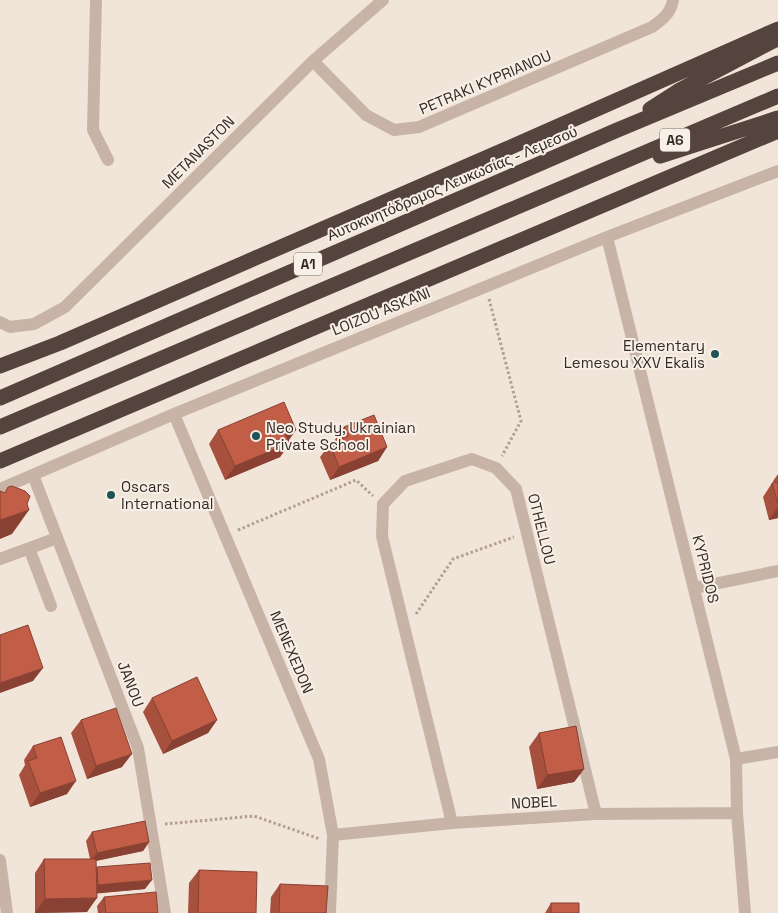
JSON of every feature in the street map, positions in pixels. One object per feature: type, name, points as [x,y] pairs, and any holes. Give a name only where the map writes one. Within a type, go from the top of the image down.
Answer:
[{"type":"highway","points":[[0,366],[60,343],[778,29]]},
{"type":"highway","points":[[616,131],[678,91],[778,39]]},
{"type":"highway","name":"A6","points":[[616,131],[778,63]]},
{"type":"highway","name":"A6","points":[[573,184],[778,96]]},
{"type":"highway","points":[[573,184],[778,118]]},
{"type":"highway","name":"Αυτοκινητόδρομος Λευκωσίας - Λεμεσού","points":[[0,398],[616,131]]},
{"type":"highway","points":[[0,461],[778,131]]},
{"type":"highway","name":"A1","points":[[0,427],[573,184]]},
{"type":"street","points":[[96,0],[92,130],[108,160]]},
{"type":"street","name":"METANASTON","points":[[0,322],[10,327],[34,324],[65,307],[313,61],[383,0]]},
{"type":"street","name":"PETRAKI KYPRIANOU","points":[[313,61],[366,115],[394,130],[419,127],[652,28],[665,18],[673,0]]},
{"type":"street","name":"LOIZOU ASKANI","points":[[0,488],[485,286],[778,171]]},
{"type":"street","name":"KYPRIDOS","points":[[607,237],[736,759],[737,814],[745,913]]},
{"type":"street","name":"MENEXEDON","points":[[174,414],[319,759],[332,839],[330,913]]},
{"type":"street","name":"OTHELLOU","points":[[382,504],[405,481],[472,459],[496,468],[516,489],[596,814]]},
{"type":"street","name":"JANOU","points":[[33,475],[138,748],[165,913]]},
{"type":"street","points":[[382,504],[382,536],[452,823]]},
{"type":"street","points":[[0,559],[58,538]]},
{"type":"street","points":[[29,548],[51,606]]},
{"type":"street","points":[[694,588],[778,571]]},
{"type":"street","points":[[736,759],[778,752]]},
{"type":"street","name":"NOBEL","points":[[332,839],[452,823],[596,814],[737,814]]},
{"type":"street","points":[[0,860],[7,913]]},
{"type":"path","points":[[485,286],[521,420],[496,468]]},
{"type":"path","points":[[225,536],[356,480],[382,504]]},
{"type":"path","points":[[405,630],[453,559],[526,532]]},
{"type":"path","points":[[151,825],[254,816],[332,839]]},
{"type":"building","points":[[284,402],[296,430],[285,434],[290,443],[235,466],[218,430]]},
{"type":"building","points":[[374,415],[387,447],[339,467],[330,444],[348,436],[344,427]]},
{"type":"building","points":[[778,482],[778,504],[772,483]]},
{"type":"building","points":[[12,486],[25,491],[30,496],[27,504],[29,510],[0,520],[0,491],[5,493],[8,487]]},
{"type":"building","points":[[28,625],[43,668],[0,683],[0,635]]},
{"type":"building","points":[[197,677],[217,720],[172,741],[152,698]]},
{"type":"building","points":[[116,708],[132,754],[96,766],[81,720]]},
{"type":"building","points":[[576,726],[584,769],[547,775],[539,733]]},
{"type":"building","points":[[61,737],[76,781],[40,793],[28,761],[37,758],[33,746]]},
{"type":"building","points":[[145,821],[149,842],[97,853],[92,832]]},
{"type":"building","points":[[44,859],[96,859],[97,898],[45,899]]},
{"type":"building","points":[[150,863],[152,880],[98,885],[97,867]]},
{"type":"building","points":[[199,870],[257,872],[256,913],[198,913]]},
{"type":"building","points":[[280,884],[328,886],[326,913],[279,913]]},
{"type":"building","points":[[156,892],[158,913],[106,913],[104,897]]},
{"type":"building","points":[[551,903],[579,903],[579,913],[551,913]]},
{"type":"place","name":"Elementary Lemesou XXV Ekalis","points":[[715,354]]},
{"type":"place","name":"Neo Study, Ukrainian Private School","points":[[256,436]]},
{"type":"place","name":"Oscars International","points":[[111,495]]}]
